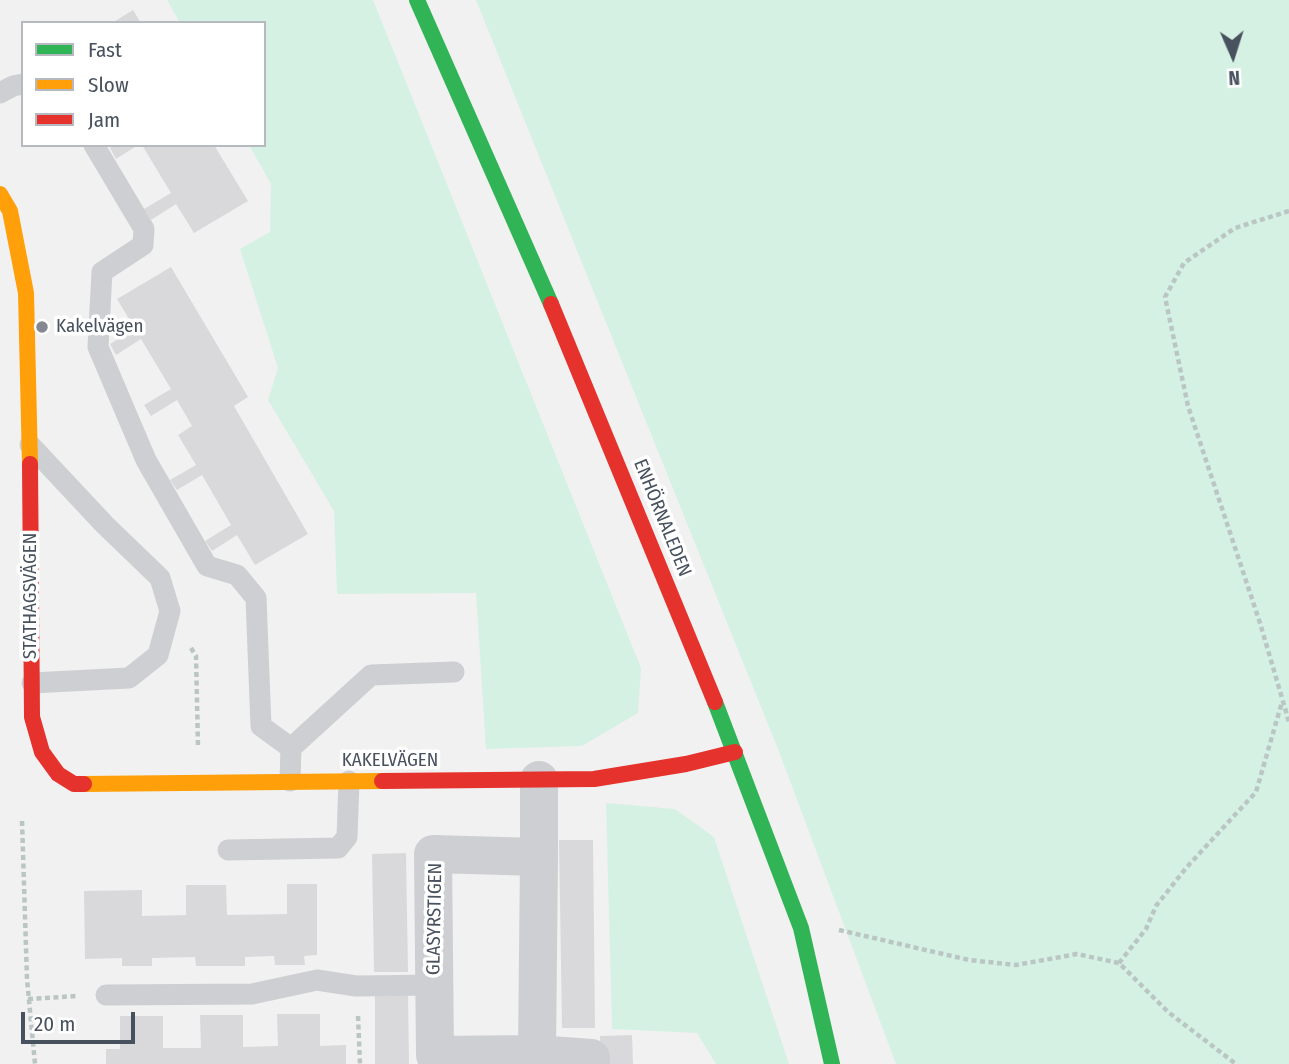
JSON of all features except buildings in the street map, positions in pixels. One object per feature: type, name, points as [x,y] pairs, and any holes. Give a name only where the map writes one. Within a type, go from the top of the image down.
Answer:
[{"type":"street","name":"ENHÖRNALEDEN","points":[[417,0],[564,334],[735,752],[801,928],[832,1064]]},
{"type":"street","name":"STATHAGSVÄGEN","points":[[0,194],[10,211],[26,293],[32,683]]},
{"type":"street","name":"KAKELVÄGEN","points":[[32,683],[32,717],[42,752],[58,774],[74,784],[594,779],[687,764],[735,752]]},
{"type":"street","points":[[537,1054],[539,780]]},
{"type":"street","name":"GLASYRSTIGEN","points":[[540,857],[433,854],[435,1055],[467,1059],[537,1054],[591,1058],[591,1064]]},
{"type":"lane","points":[[0,93],[21,84]]},
{"type":"lane","points":[[95,147],[144,229],[143,246],[102,272],[99,347],[146,460],[207,566],[237,575],[256,598],[261,726],[290,748]]},
{"type":"lane","points":[[30,445],[160,578],[170,611]]},
{"type":"lane","name":"STATHAGSVÄGEN","points":[[32,683],[130,678],[158,655],[170,611]]},
{"type":"lane","points":[[290,781],[290,748],[371,675],[454,673]]},
{"type":"lane","points":[[228,850],[338,848],[347,837],[349,781]]},
{"type":"lane","points":[[106,995],[252,994],[317,980],[356,986],[435,985]]},
{"type":"path","points":[[1289,211],[1235,228],[1184,262],[1165,297],[1188,406],[1260,623],[1289,722]]},
{"type":"path","points":[[170,611],[196,656],[199,782]]},
{"type":"path","points":[[1119,963],[1146,929],[1156,906],[1186,868],[1256,792],[1283,701]]},
{"type":"path","points":[[22,821],[28,999],[35,1064]]},
{"type":"path","points":[[801,928],[836,930],[969,960],[1016,965],[1077,954],[1119,963],[1168,1012],[1236,1064]]},
{"type":"path","points":[[356,986],[360,1064]]},
{"type":"path","points":[[28,999],[106,995]]},
{"type":"green space","points":[[167,0],[373,0],[641,668],[638,713],[582,746],[486,749],[476,593],[337,594],[334,511],[268,400],[278,368],[240,249],[270,232],[271,184],[250,147],[266,147],[266,21],[179,21]]},
{"type":"green space","points":[[476,0],[1289,0],[1289,1064],[896,1064],[778,749]]},
{"type":"green space","points":[[606,803],[675,809],[714,837],[789,1064],[716,1064],[697,1033],[612,1029]]},
{"type":"traffic: fast","points":[[417,0],[551,304]]},
{"type":"traffic: fast","points":[[715,702],[801,928],[832,1064]]},
{"type":"traffic: slow","points":[[0,194],[10,211],[26,293],[30,464]]},
{"type":"traffic: slow","points":[[84,784],[382,781]]},
{"type":"traffic: jam","points":[[551,304],[715,702]]},
{"type":"traffic: jam","points":[[30,464],[32,717],[42,752],[58,774],[74,784],[84,784]]},
{"type":"traffic: jam","points":[[382,781],[594,779],[686,764],[735,752]]},
{"type":"place","name":"Kakelvägen","points":[[42,327]]}]
